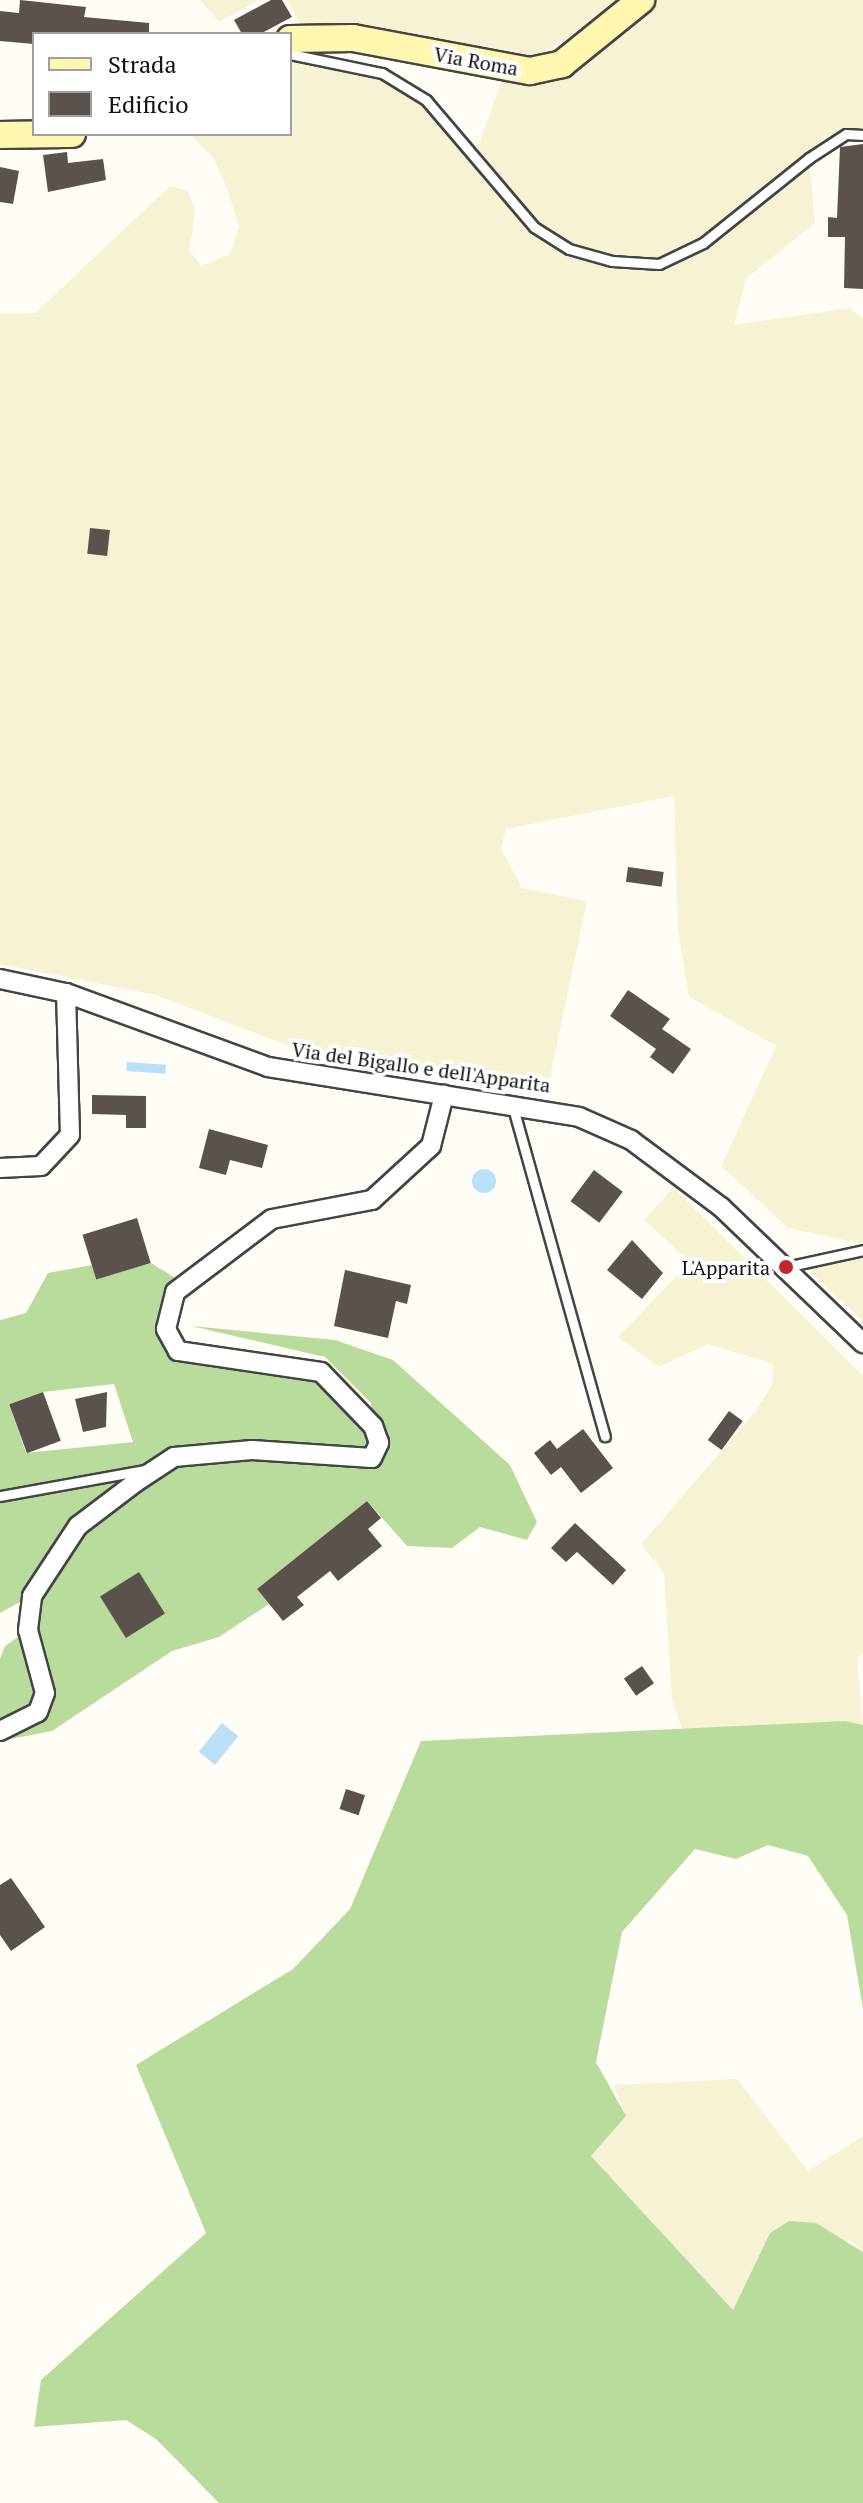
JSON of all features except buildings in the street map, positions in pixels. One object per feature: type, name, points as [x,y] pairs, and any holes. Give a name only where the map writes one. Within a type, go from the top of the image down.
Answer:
[{"type":"main road","name":"Via Roma","points":[[292,39],[353,38],[530,71],[562,64],[641,0]]},
{"type":"main road","points":[[0,135],[32,135]]},
{"type":"street","name":"Via del Bigallo e dell'Apparita","points":[[0,979],[66,993],[268,1067],[444,1095],[555,1108],[631,1140],[786,1267],[863,1343]]},
{"type":"street","points":[[0,1168],[41,1166],[70,1135],[66,993]]},
{"type":"street","points":[[0,1731],[38,1712],[45,1693],[28,1630],[32,1596],[78,1526],[156,1468],[174,1457],[252,1450],[372,1458],[379,1443],[373,1426],[321,1372],[178,1351],[166,1329],[175,1292],[272,1219],[372,1200],[431,1146],[444,1095]]},
{"type":"lane","points":[[292,54],[382,73],[426,100],[534,227],[569,249],[612,261],[659,264],[703,243],[809,158],[846,134],[863,135]]},
{"type":"lane","points":[[511,1101],[605,1436]]},
{"type":"lane","points":[[786,1267],[863,1250]]},
{"type":"lane","points":[[0,1496],[156,1468]]},
{"type":"shaded area","points":[[200,0],[258,0],[219,22]]},
{"type":"shaded area","points":[[287,0],[619,0],[543,56],[526,57],[301,25]]},
{"type":"shaded area","points":[[651,0],[863,0],[863,135],[846,134],[809,158],[815,223],[746,279],[734,325],[849,308],[863,318],[863,1244],[788,1228],[721,1166],[776,1046],[689,997],[678,930],[674,796],[506,829],[501,848],[522,888],[587,901],[550,1078],[336,1064],[156,995],[0,964],[0,314],[35,313],[170,186],[188,191],[195,209],[190,251],[201,266],[230,254],[239,227],[226,186],[213,157],[191,136],[292,136],[292,60],[382,73],[426,100],[476,153],[502,79],[530,81]]},
{"type":"shaded area","points":[[673,1187],[863,1376],[863,1653],[857,1658],[863,1725],[683,1732],[672,1700],[664,1573],[641,1544],[754,1413],[772,1385],[773,1364],[708,1344],[659,1367],[618,1337],[690,1262],[644,1220]]},
{"type":"shaded area","points":[[863,1250],[863,1321],[802,1264]]},
{"type":"shaded area","points":[[737,2079],[808,2171],[863,2136],[863,2252],[851,2241],[770,2233],[733,2310],[591,2156],[626,2116],[613,2085]]},
{"type":"green space","points":[[151,1263],[185,1284],[166,1328],[178,1350],[321,1372],[373,1425],[371,1403],[325,1357],[191,1326],[335,1340],[393,1360],[510,1465],[537,1522],[527,1540],[480,1527],[452,1548],[407,1546],[367,1501],[257,1589],[269,1604],[219,1637],[172,1651],[52,1731],[0,1741],[0,1659],[5,1646],[28,1630],[31,1596],[0,1613],[0,1320],[26,1313],[48,1273],[92,1265],[96,1279]],"holes":[[[114,1384],[133,1442],[26,1453],[9,1404],[43,1392]]]},
{"type":"green space","points":[[845,1721],[863,1725],[863,2009],[847,1915],[808,1856],[768,1845],[736,1859],[695,1849],[622,1932],[596,2062],[626,2116],[591,2156],[733,2310],[770,2233],[789,2221],[816,2223],[863,2252],[863,2503],[219,2503],[156,2439],[126,2420],[34,2427],[41,2380],[206,2233],[136,2065],[293,1969],[350,1909],[421,1741]]},
{"type":"water","points":[[127,1062],[166,1065],[165,1074],[126,1071]]},
{"type":"water","points":[[484,1169],[493,1172],[496,1181],[493,1190],[484,1193],[475,1190],[472,1181],[475,1172]]},
{"type":"water","points":[[222,1723],[238,1736],[215,1765],[199,1752]]},
{"type":"place","name":"L'Apparita","points":[[786,1267]]}]
